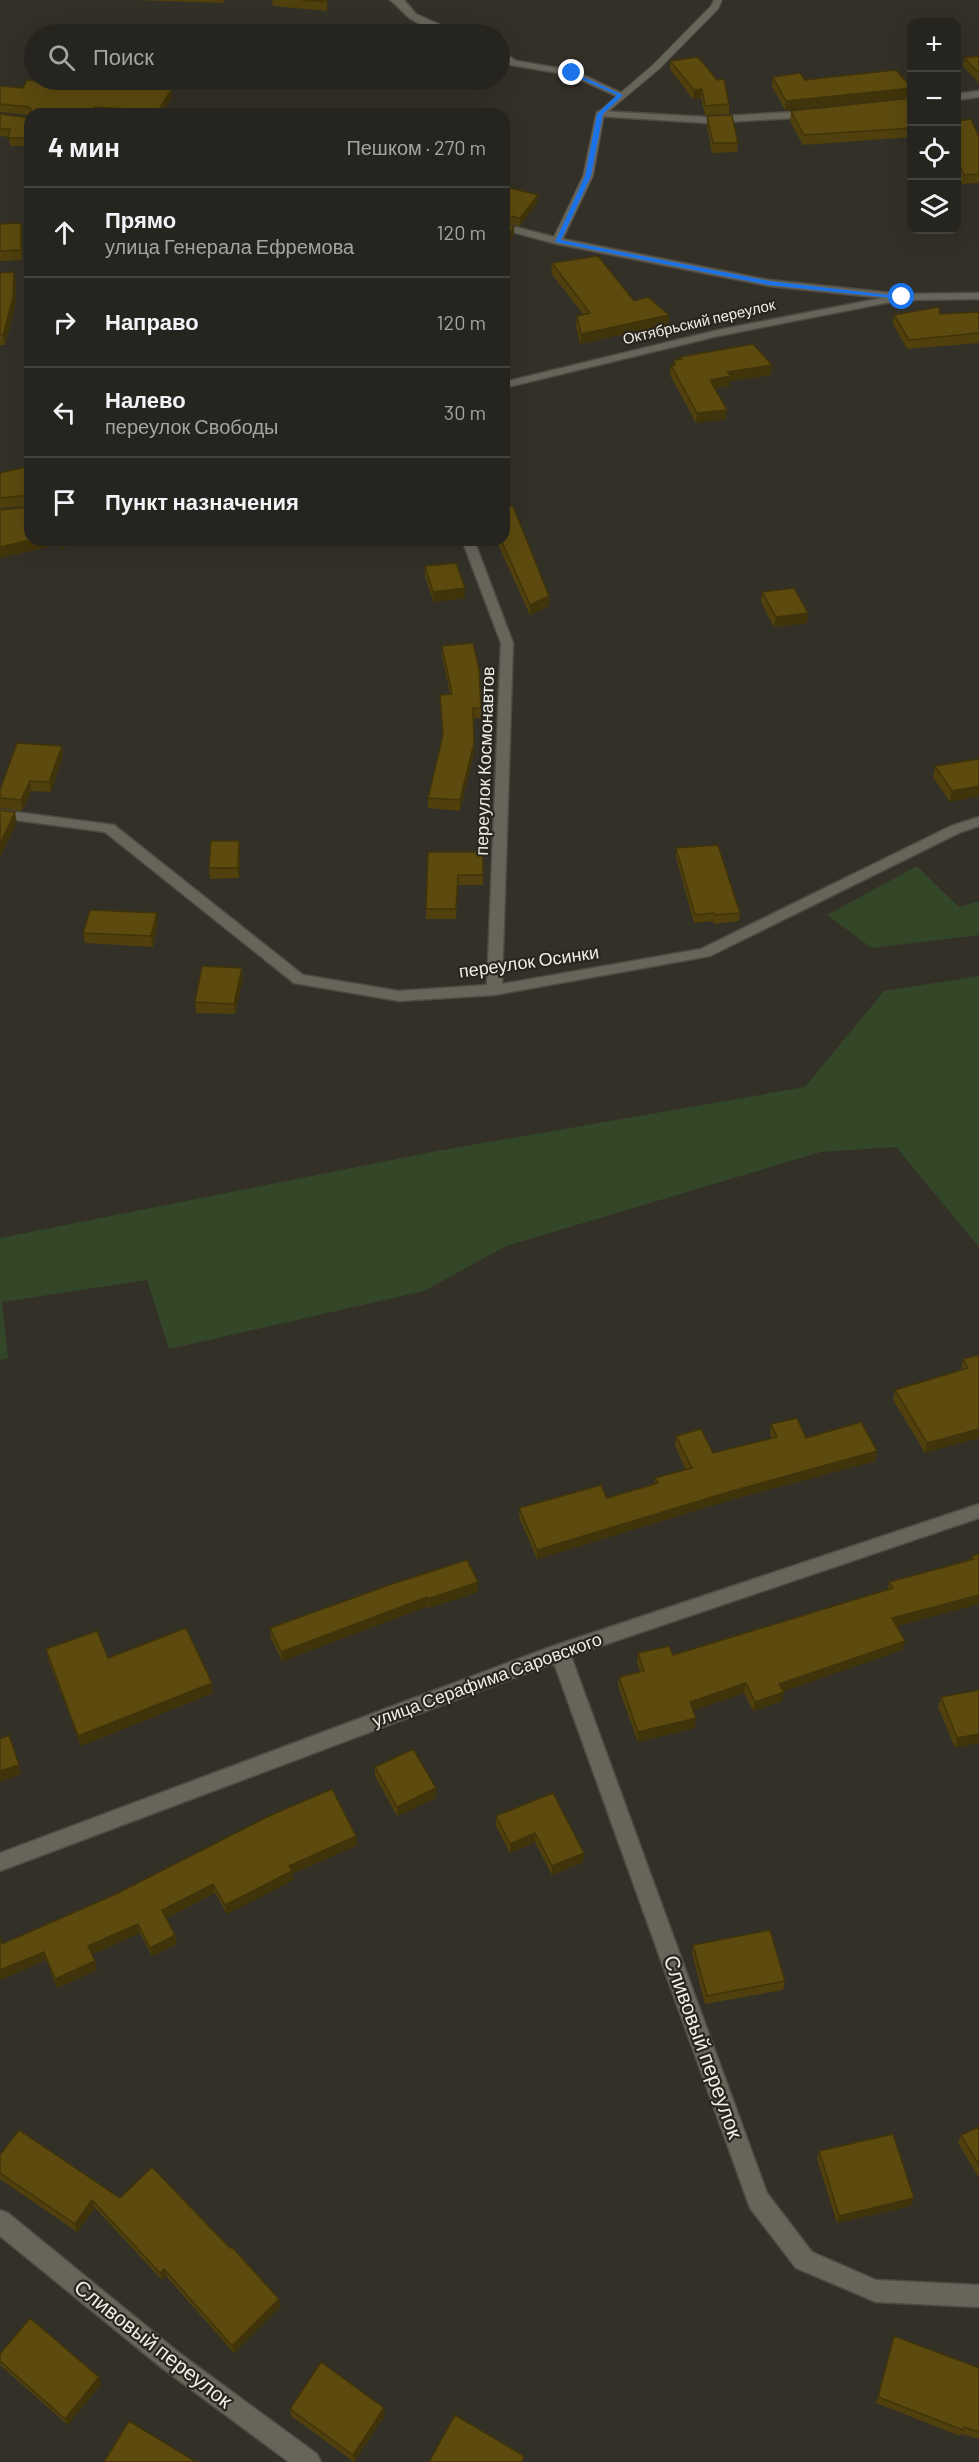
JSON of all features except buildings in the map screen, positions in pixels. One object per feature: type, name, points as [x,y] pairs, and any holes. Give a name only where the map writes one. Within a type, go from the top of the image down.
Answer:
[{"type":"street","points":[[395,0],[401,2],[413,16],[432,24]]},
{"type":"street","points":[[510,60],[572,73],[621,95]]},
{"type":"street","points":[[961,96],[979,94]]},
{"type":"street","points":[[600,114],[707,120],[825,112]]},
{"type":"street","points":[[510,229],[557,241],[769,283],[902,297],[979,296]]},
{"type":"street","name":"Октябрьский переулок","points":[[510,384],[718,333],[902,297]]},
{"type":"street","name":"переулок Космонавтов","points":[[470,546],[507,643],[494,990]]},
{"type":"street","name":"переулок Осинки","points":[[0,814],[109,828],[299,979],[399,996],[494,990],[705,953],[956,829],[979,821]]},
{"type":"street","name":"улица Серафима Саровского","points":[[0,1862],[560,1652],[979,1511]]},
{"type":"street","name":"Сливовый переулок","points":[[560,1652],[758,2200],[804,2260],[876,2291],[979,2296]]},
{"type":"street","name":"Сливовый переулок","points":[[0,2222],[170,2360],[309,2462]]},
{"type":"lane","points":[[557,241],[588,176],[600,114],[656,66],[715,8],[718,0]]},
{"type":"green space","points":[[917,866],[959,907],[979,901],[979,935],[872,948],[827,915]]},
{"type":"green space","points":[[979,976],[979,1247],[896,1147],[821,1152],[506,1246],[424,1291],[169,1349],[147,1280],[2,1302],[8,1358],[0,1360],[0,1238],[437,1151],[805,1087],[884,991]]},
{"type":"route","points":[[572,73],[621,95],[600,114],[588,176],[557,241],[769,283],[902,297]]}]
